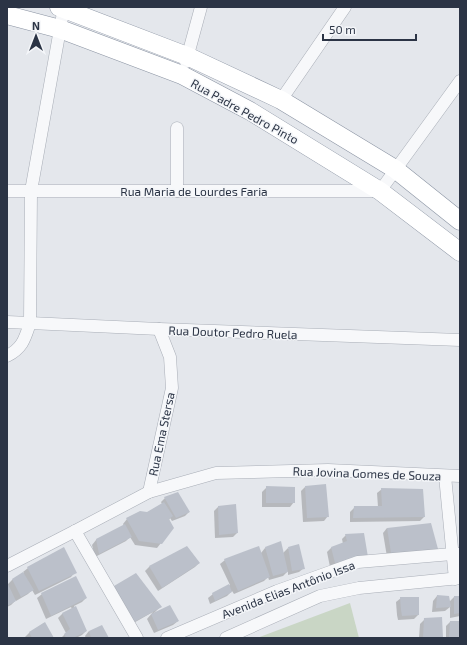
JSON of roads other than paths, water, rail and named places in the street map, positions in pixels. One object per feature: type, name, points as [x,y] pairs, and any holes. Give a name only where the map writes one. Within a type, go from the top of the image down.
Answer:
[{"type":"highway","name":"Rua Padre Pedro Pinto","points":[[62,7],[187,56],[281,100],[395,169],[460,221]]},
{"type":"highway","name":"Rua Padre Pedro Pinto","points":[[7,15],[60,29],[182,75],[250,111],[380,191],[460,252]]},
{"type":"street","points":[[7,356],[14,353],[25,340],[30,323],[32,191],[60,29],[62,7]]},
{"type":"street","points":[[182,75],[201,7]]},
{"type":"street","points":[[281,100],[346,7]]},
{"type":"street","points":[[380,191],[460,80]]},
{"type":"street","points":[[177,128],[177,191]]},
{"type":"street","name":"Rua Maria de Lourdes Faria","points":[[7,190],[380,191]]},
{"type":"street","name":"Rua Doutor Pedro Ruela","points":[[7,322],[460,340]]},
{"type":"street","name":"Rua Ema Stersa","points":[[149,492],[172,388],[170,357],[159,329]]},
{"type":"street","name":"Rua Jovina Gomes de Souza","points":[[7,566],[149,492],[216,473],[328,470],[460,476]]},
{"type":"street","points":[[444,476],[456,554],[457,579]]},
{"type":"street","points":[[75,531],[137,638]]},
{"type":"street","name":"Avenida Elias Antônio Issa","points":[[167,638],[277,591],[358,562],[456,554]]},
{"type":"street","name":"Avenida Elias Antônio Issa","points":[[226,638],[320,596],[359,588],[457,579]]}]
